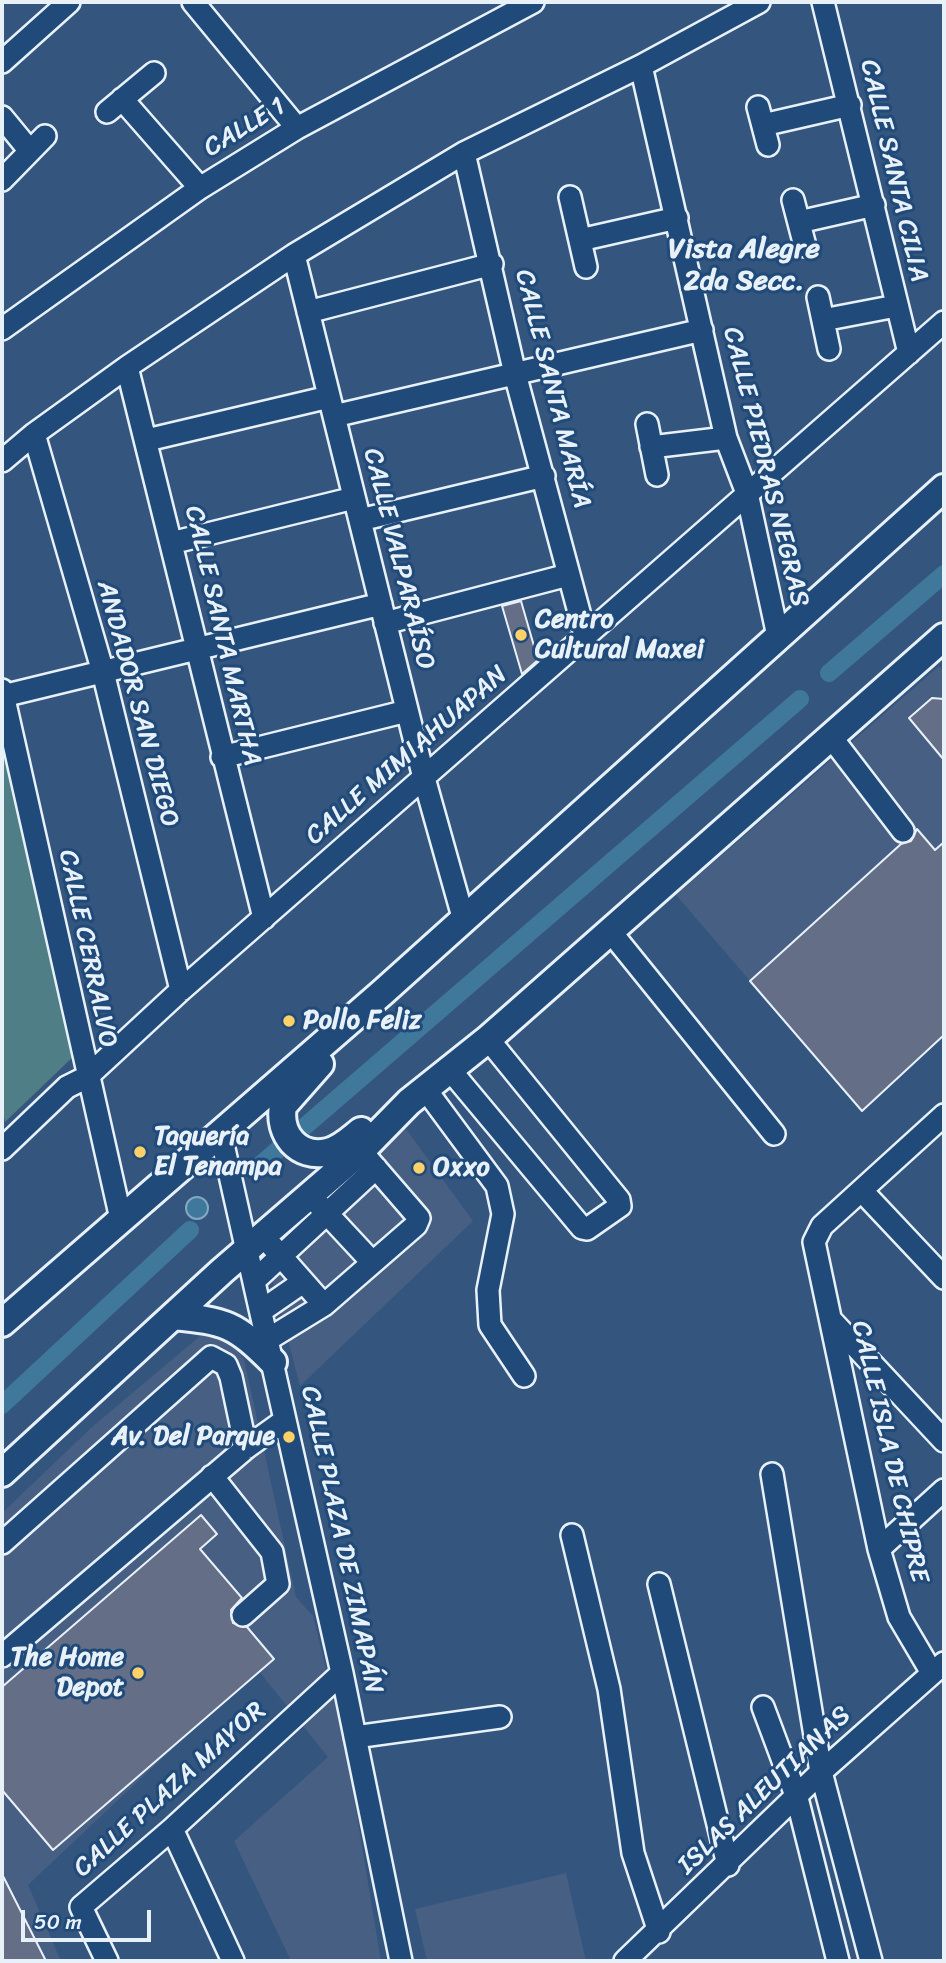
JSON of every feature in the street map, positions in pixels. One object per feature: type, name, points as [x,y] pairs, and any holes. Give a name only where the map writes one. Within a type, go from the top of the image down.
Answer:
[{"type":"main road","points":[[2,1323],[383,992],[463,917],[944,488]]},
{"type":"main road","points":[[383,992],[368,1014],[283,1106],[290,1140],[317,1153],[330,1152],[342,1146],[373,1120],[417,1096],[451,1071],[831,737],[942,645]]},
{"type":"main road","points":[[2,1473],[255,1243],[319,1205],[368,1159],[417,1096]]},
{"type":"main road","points":[[173,1316],[218,1321],[270,1351]]},
{"type":"street","points":[[2,62],[69,2]]},
{"type":"street","points":[[193,2],[297,128]]},
{"type":"street","name":"CALLE 1","points":[[2,329],[200,188],[297,128],[533,2]]},
{"type":"street","points":[[2,461],[34,434],[127,367],[294,255],[464,153],[640,66],[760,2]]},
{"type":"street","name":"CALLE SANTA CILIA","points":[[823,2],[909,353]]},
{"type":"street","name":"CALLE PIEDRAS NEGRAS","points":[[640,66],[726,438],[747,494],[778,636]]},
{"type":"street","points":[[154,73],[115,106],[200,188]]},
{"type":"street","points":[[763,126],[850,105]]},
{"type":"street","points":[[2,117],[37,144],[2,180]]},
{"type":"street","name":"CALLE SANTA MARÍA","points":[[464,153],[516,374],[586,638]]},
{"type":"street","points":[[570,197],[586,267]]},
{"type":"street","points":[[793,200],[805,246]]},
{"type":"street","points":[[799,222],[874,205]]},
{"type":"street","points":[[580,240],[677,218]]},
{"type":"street","name":"CALLE VALPARAÍSO","points":[[294,255],[424,778],[463,917]]},
{"type":"street","points":[[308,312],[492,264]]},
{"type":"street","points":[[818,297],[829,349]]},
{"type":"street","points":[[823,320],[896,306]]},
{"type":"street","name":"CALLE MIMIAHUAPAN","points":[[2,1149],[67,1087],[87,1077],[181,990],[944,322]]},
{"type":"street","points":[[147,440],[516,374],[702,330]]},
{"type":"street","name":"CALLE SANTA MARTHA","points":[[127,367],[264,918]]},
{"type":"street","points":[[647,424],[657,475]]},
{"type":"street","name":"ANDADOR SAN DIEGO","points":[[34,434],[103,672],[181,990]]},
{"type":"street","points":[[651,447],[726,438]]},
{"type":"street","points":[[360,520],[544,476]]},
{"type":"street","points":[[171,543],[355,498]]},
{"type":"street","points":[[2,693],[195,649],[568,575]]},
{"type":"street","name":"CALLE CERRALVO","points":[[2,693],[121,1219]]},
{"type":"street","points":[[222,757],[407,711]]},
{"type":"street","points":[[831,737],[902,831]]},
{"type":"street","points":[[610,931],[774,1134]]},
{"type":"street","points":[[451,1071],[582,1228],[587,1230],[620,1206],[619,1200],[488,1039]]},
{"type":"street","points":[[417,1096],[497,1186],[503,1214],[488,1290],[490,1325],[524,1376]]},
{"type":"street","points":[[943,1117],[862,1191],[944,1278]]},
{"type":"street","name":"CALLE PLAZA DE ZIMAPÁN","points":[[220,1131],[255,1243],[254,1281],[342,1673],[401,1961]]},
{"type":"street","points":[[270,1351],[416,1225],[419,1218],[368,1159]]},
{"type":"street","name":"CALLE ISLA DE CHIPRE","points":[[862,1191],[815,1235],[829,1318],[879,1549],[899,1617],[938,1668]]},
{"type":"street","points":[[254,1281],[282,1257],[319,1205],[372,1262]]},
{"type":"street","points":[[255,1243],[282,1257],[324,1305]]},
{"type":"street","points":[[261,1311],[303,1282]]},
{"type":"street","points":[[829,1318],[944,1441]]},
{"type":"street","points":[[2,1542],[211,1357],[226,1365],[231,1377],[246,1448]]},
{"type":"street","points":[[2,1656],[212,1476],[285,1420]]},
{"type":"street","points":[[772,1474],[821,1772],[871,1961]]},
{"type":"street","points":[[212,1476],[272,1552],[278,1584],[243,1615]]},
{"type":"street","points":[[879,1549],[944,1490]]},
{"type":"street","points":[[572,1535],[609,1689],[633,1853],[659,1932]]},
{"type":"street","points":[[659,1584],[728,1865]]},
{"type":"street","name":"ISLAS ALEUTIANAS","points":[[625,1961],[659,1932],[821,1772],[938,1668]]},
{"type":"street","name":"CALLE PLAZA MAYOR","points":[[107,1961],[80,1907],[172,1829],[342,1673]]},
{"type":"street","points":[[763,1707],[797,1798],[838,1961]]},
{"type":"street","points":[[355,1737],[500,1717]]},
{"type":"street","points":[[172,1829],[233,1961]]},
{"type":"shaded area","points":[[939,666],[944,672],[944,1035],[862,1111],[676,895]]},
{"type":"shaded area","points":[[406,1129],[473,1221],[300,1386],[266,1256],[284,1233]]},
{"type":"shaded area","points":[[197,1197],[205,1200],[208,1208],[205,1216],[197,1219],[189,1216],[186,1208],[189,1200]]},
{"type":"shaded area","points":[[200,1336],[213,1336],[231,1343],[244,1359],[296,1597],[313,1616],[345,1744],[381,1961],[291,1961],[234,1841],[328,1757],[257,1669],[28,1885],[61,1961],[2,1961],[2,1513],[92,1427]]},
{"type":"shaded area","points":[[566,1873],[586,1961],[427,1961],[415,1909]]},
{"type":"green space","points":[[2,725],[76,1054],[5,1122],[2,1105]]},
{"type":"building","name":"Centro Cultural Maxei","points":[[521,601],[538,660],[522,674],[502,606]]},
{"type":"building","points":[[932,698],[944,699],[944,760],[909,718]]},
{"type":"building","points":[[917,829],[935,850],[944,842],[944,1035],[862,1111],[750,981],[901,844],[911,841]]},
{"type":"building","name":"The Home Depot","points":[[201,1515],[217,1534],[200,1549],[242,1598],[231,1610],[233,1623],[247,1627],[274,1659],[53,1850],[2,1790],[2,1687]]},
{"type":"building","points":[[2,1874],[46,1961],[2,1961]]},
{"type":"waterway","points":[[829,673],[944,574]]},
{"type":"waterway","points":[[259,1166],[800,699]]},
{"type":"waterway","points":[[2,1405],[190,1230]]},
{"type":"place","name":"Centro Cultural Maxei","points":[[521,635]]},
{"type":"place","name":"Pollo Feliz","points":[[289,1021]]},
{"type":"place","name":"Taquería El Tenampa","points":[[140,1152]]},
{"type":"place","name":"Oxxo","points":[[419,1168]]},
{"type":"place","name":"Av. Del Parque","points":[[289,1437]]},
{"type":"place","name":"The Home Depot","points":[[138,1673]]},
{"type":"district","name":"Vista Alegre 2da Secc.","points":[[744,266]]}]
